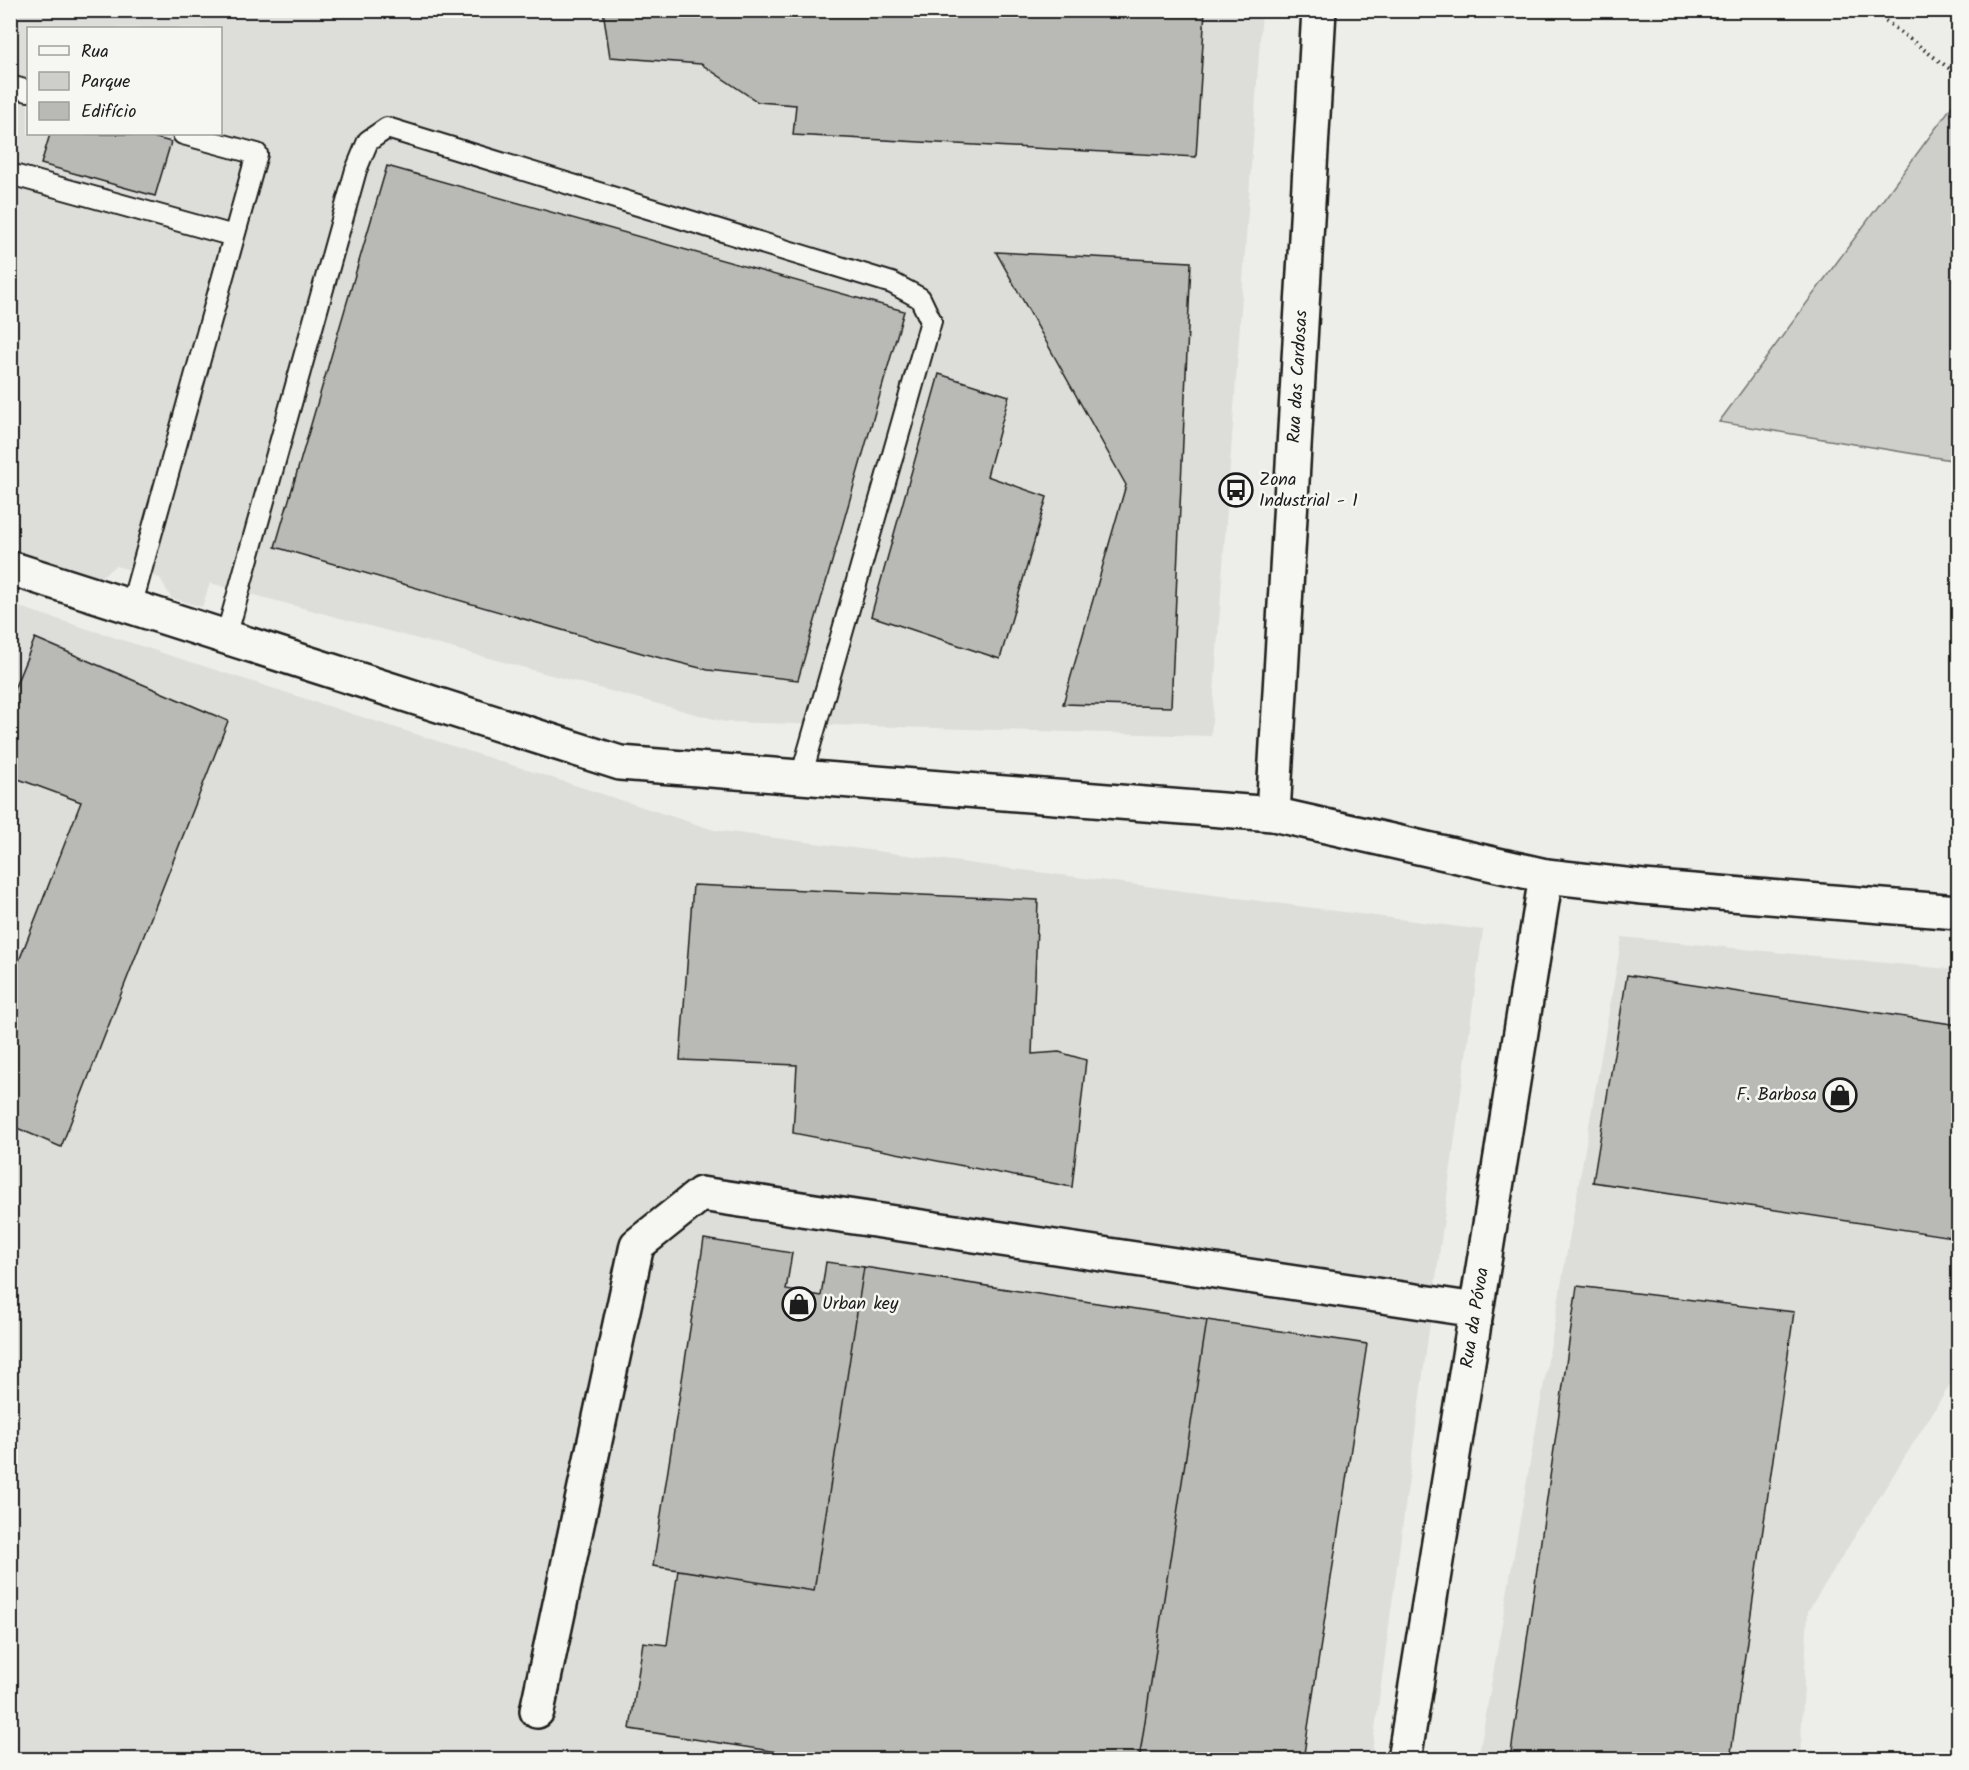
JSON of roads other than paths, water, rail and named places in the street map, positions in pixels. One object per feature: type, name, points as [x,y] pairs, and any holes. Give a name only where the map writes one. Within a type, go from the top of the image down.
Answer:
[{"type":"street","name":"Rua das Cardosas","points":[[1273,814],[1319,10]]},
{"type":"street","points":[[10,568],[620,763],[1273,814],[1546,876],[1643,887],[1959,912]]},
{"type":"street","name":"Rua da Póvoa","points":[[1404,1760],[1546,876]]},
{"type":"street","points":[[537,1712],[637,1245],[701,1194],[1476,1310]]},
{"type":"lane","points":[[10,86],[27,91]]},
{"type":"lane","points":[[226,637],[356,170],[368,141],[387,128],[892,283],[920,298],[931,321],[801,777]]},
{"type":"lane","points":[[131,607],[257,154],[187,135]]},
{"type":"lane","points":[[10,174],[234,236]]},
{"type":"place","name":"Zona Industrial - 1","points":[[1236,490]]},
{"type":"place","name":"F. Barbosa","points":[[1840,1095]]},
{"type":"place","name":"Urban key","points":[[799,1304]]}]
